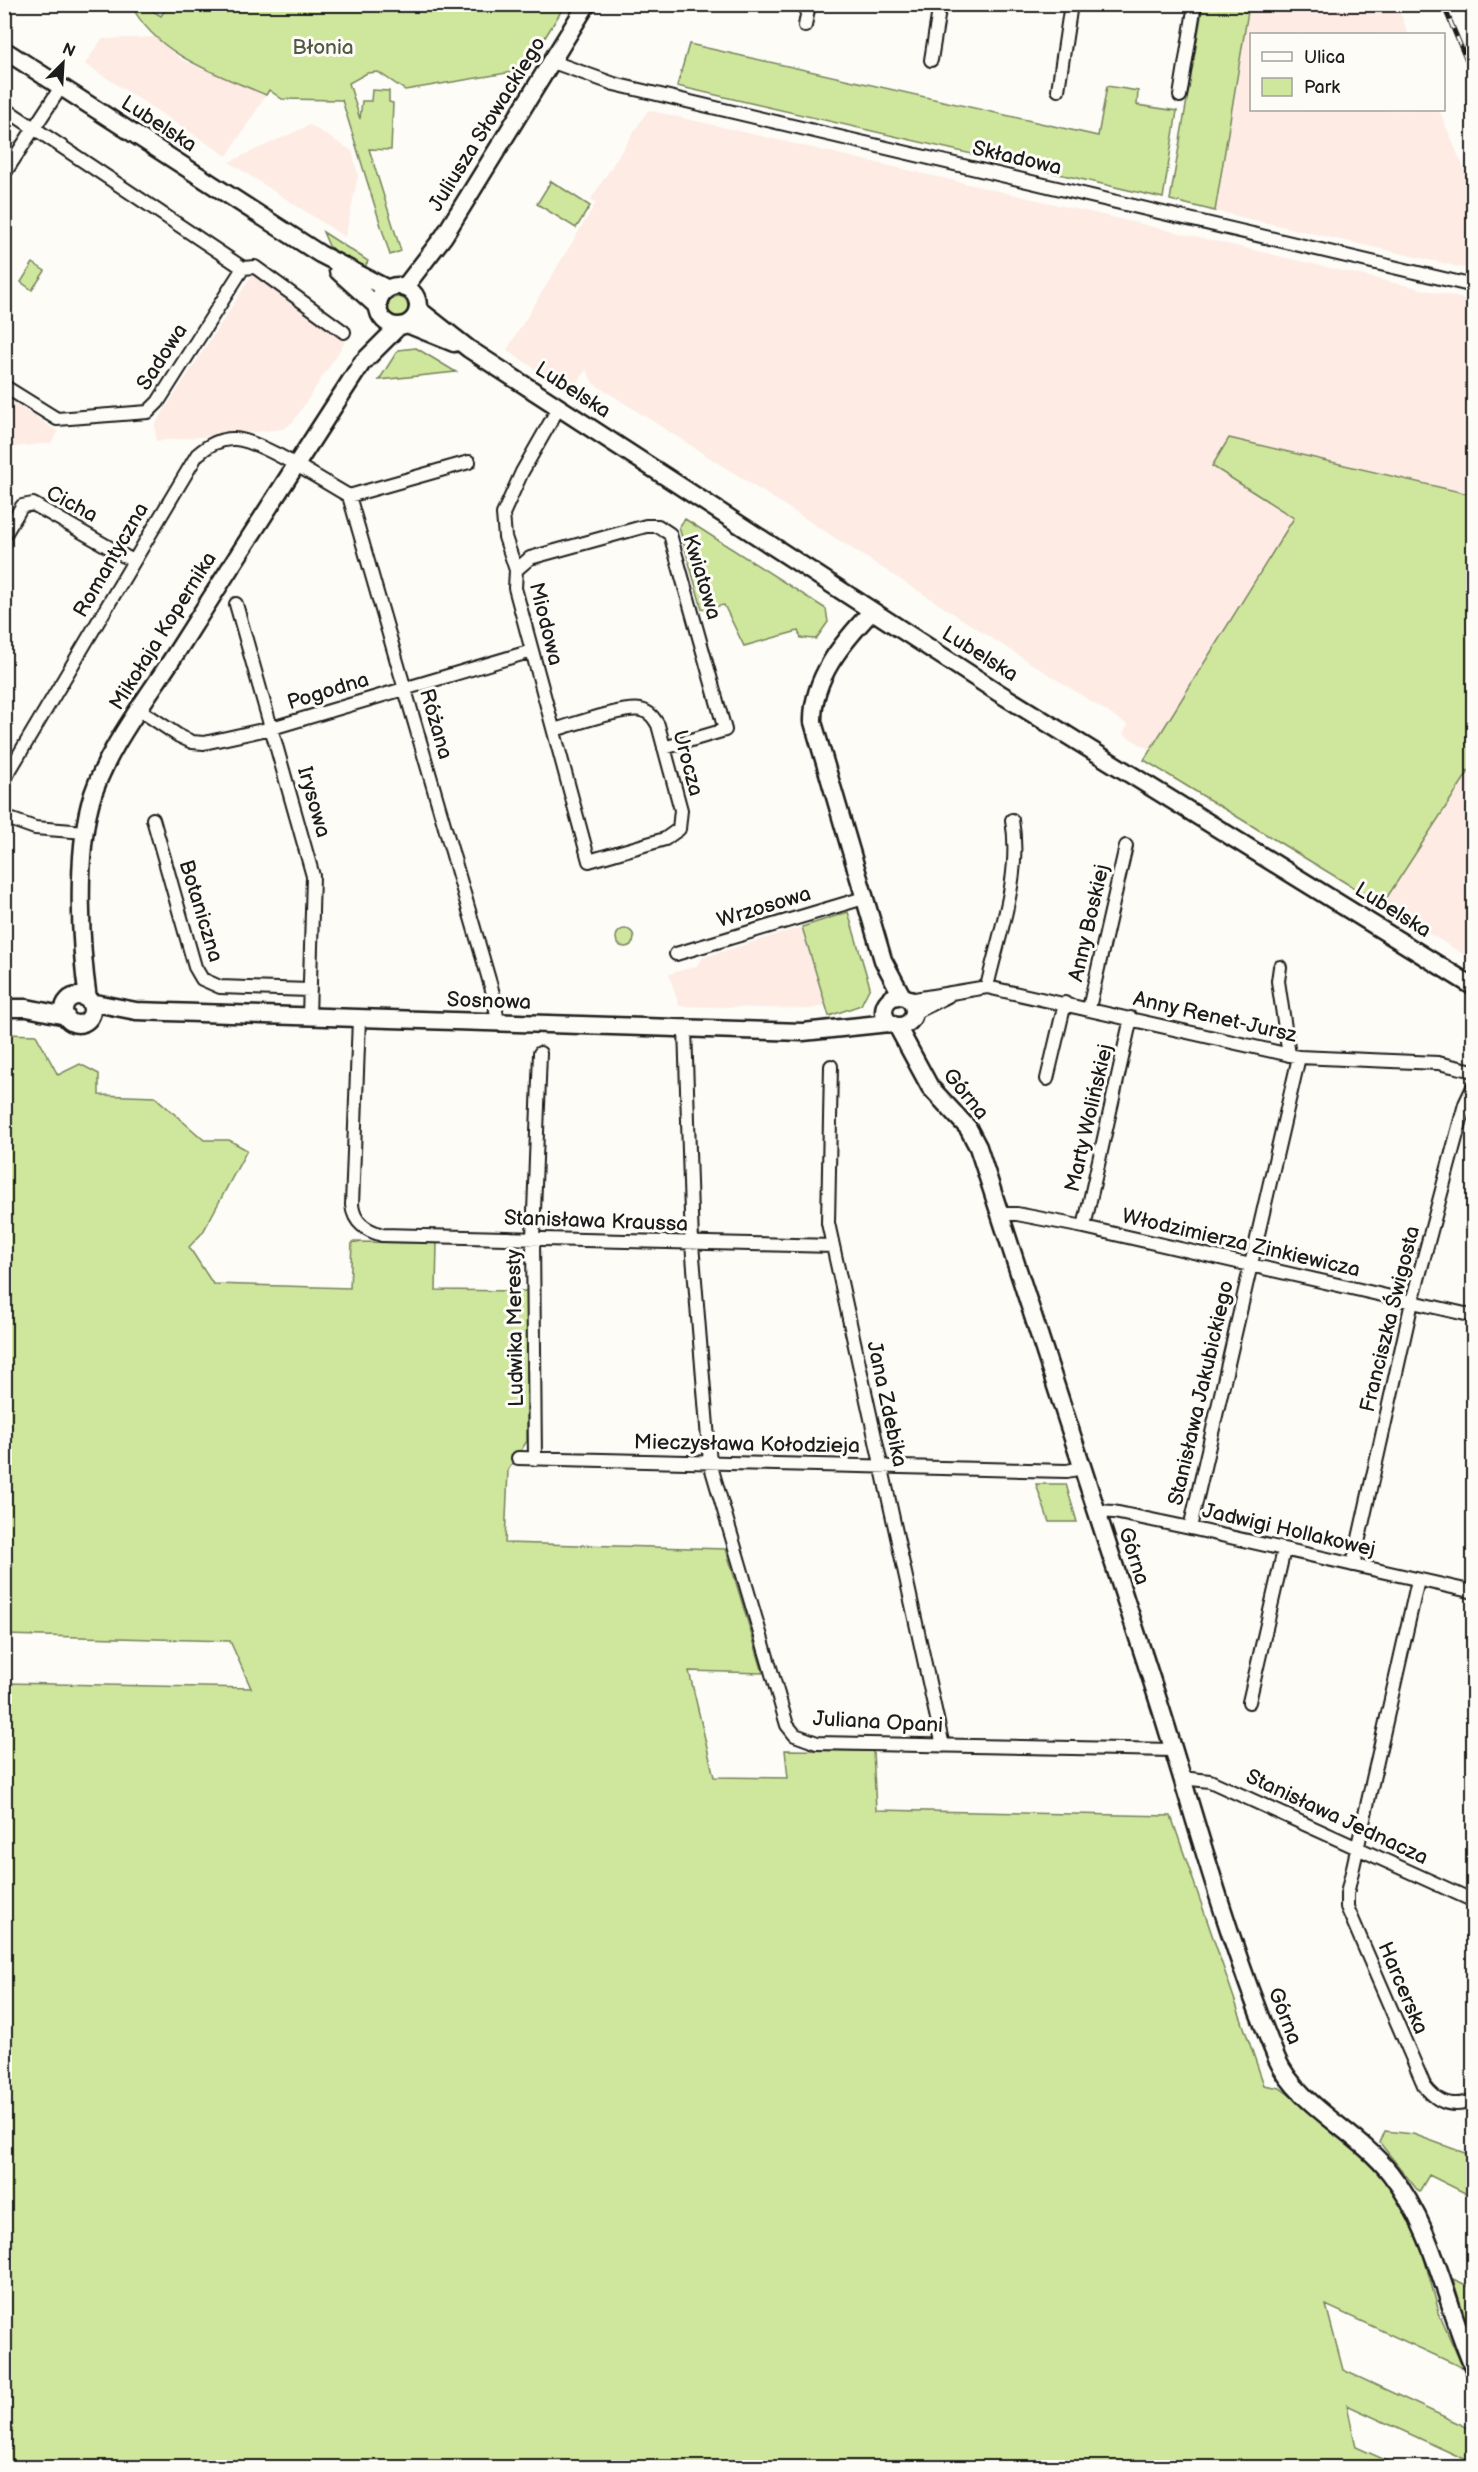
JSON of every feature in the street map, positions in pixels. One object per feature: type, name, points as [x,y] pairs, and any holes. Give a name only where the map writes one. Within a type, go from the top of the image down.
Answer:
[{"type":"street","name":"Juliusza Słowackiego","points":[[407,296],[587,4]]},
{"type":"street","points":[[806,26],[809,4]]},
{"type":"street","points":[[931,60],[940,4]]},
{"type":"street","points":[[1058,90],[1071,4]]},
{"type":"street","points":[[1180,96],[1195,4]]},
{"type":"street","name":"Lubelska","points":[[4,50],[320,254],[407,296],[469,349],[559,408],[873,611],[1473,987]]},
{"type":"street","name":"Składowa","points":[[553,62],[612,84],[1473,286]]},
{"type":"street","points":[[4,174],[61,87]]},
{"type":"street","points":[[4,108],[243,268],[255,267],[344,332]]},
{"type":"street","name":"Lubelska","points":[[320,254],[380,312]]},
{"type":"street","name":"Sadowa","points":[[4,386],[57,419],[148,412],[158,402],[243,268]]},
{"type":"street","points":[[407,296],[416,315],[403,325],[388,323],[380,312],[381,297],[407,296]]},
{"type":"street","name":"Mikołaja Kopernika","points":[[79,1006],[86,832],[99,780],[140,710],[362,363],[380,312]]},
{"type":"street","name":"Lubelska","points":[[403,325],[469,349]]},
{"type":"street","name":"Mikołaja Kopernika","points":[[362,363],[403,325]]},
{"type":"street","name":"Miodowa","points":[[559,408],[522,472],[503,514],[505,537],[516,570],[515,588],[589,861]]},
{"type":"street","name":"Romantyczna","points":[[4,780],[191,462],[204,448],[226,439],[242,440],[296,465]]},
{"type":"street","points":[[296,465],[349,496],[469,462]]},
{"type":"street","name":"Różana","points":[[349,496],[494,997],[498,1023]]},
{"type":"street","name":"Cicha","points":[[4,536],[22,506],[33,504],[133,561]]},
{"type":"street","name":"Kwiatowa","points":[[516,570],[530,558],[646,526],[658,526],[670,534],[725,730],[664,747]]},
{"type":"street","name":"Irysowa","points":[[236,604],[313,876],[309,1017]]},
{"type":"street","name":"Górna","points":[[873,611],[822,676],[812,714],[814,733],[917,1066],[930,1087],[968,1128],[978,1147],[1173,1750],[1224,1918],[1285,2073],[1302,2095],[1368,2148],[1406,2196],[1423,2226],[1433,2251],[1455,2323],[1473,2369]]},
{"type":"street","name":"Pogodna","points":[[140,710],[192,742],[204,743],[272,728],[532,651]]},
{"type":"street","name":"Urocza","points":[[554,730],[637,709],[644,710],[654,719],[681,810],[679,829],[665,839],[589,861]]},
{"type":"street","points":[[4,817],[35,828],[86,832]]},
{"type":"street","name":"Botaniczna","points":[[153,819],[195,966],[202,979],[220,987],[310,990]]},
{"type":"street","points":[[987,987],[1011,882],[1015,855],[1012,820]]},
{"type":"street","name":"Anny Boskiej","points":[[1089,1008],[1126,846]]},
{"type":"street","name":"Wrzosowa","points":[[676,954],[864,898]]},
{"type":"street","name":"Stanisława Jakubickiego","points":[[1190,1528],[1250,1265],[1294,1056],[1278,981],[1280,967]]},
{"type":"street","name":"Anny Renet-Jursz","points":[[899,1011],[950,994],[987,987],[1089,1008],[1294,1056],[1438,1063],[1473,1071]]},
{"type":"street","name":"Anny Boskiej","points":[[1047,1079],[1065,1003]]},
{"type":"street","name":"Sosnowa","points":[[4,1008],[79,1006],[136,1011],[803,1032],[839,1029],[899,1011]]},
{"type":"street","name":"Marty Wolińskiej","points":[[1084,1227],[1131,1018]]},
{"type":"street","name":"Stanisława Kraussa","points":[[359,1019],[352,1205],[353,1214],[361,1224],[382,1235],[833,1246]]},
{"type":"street","name":"Juliana Opani","points":[[685,1028],[692,1244],[710,1462],[787,1725],[795,1735],[818,1743],[1173,1750]]},
{"type":"street","name":"Ludwika Meresty","points":[[535,1459],[533,1238],[540,1053]]},
{"type":"street","name":"Jana Zdebika","points":[[831,1066],[828,1223],[943,1746]]},
{"type":"street","name":"Franciszka Świgosta","points":[[1353,1565],[1412,1302],[1465,1104],[1473,1084]]},
{"type":"street","name":"Włodzimierza Zinkiewicza","points":[[1000,1214],[1017,1214],[1084,1227],[1473,1316]]},
{"type":"street","name":"Mieczysława Kołodzieja","points":[[518,1458],[1067,1470],[1082,1468]]},
{"type":"street","name":"Jadwigi Hollakowej","points":[[1096,1511],[1114,1512],[1190,1528],[1473,1592]]},
{"type":"street","points":[[1249,1702],[1284,1550]]},
{"type":"street","points":[[1358,1848],[1418,1580]]},
{"type":"street","name":"Stanisława Jednacza","points":[[1181,1778],[1210,1781],[1473,1901]]},
{"type":"street","name":"Harcerska","points":[[1358,1848],[1347,1894],[1347,1907],[1424,2085],[1431,2095],[1455,2106],[1473,2100]]},
{"type":"shaded area","points":[[1249,5],[1397,5],[1408,33],[1250,33],[1250,111],[1439,111],[1473,190],[1473,270],[1215,211]]},
{"type":"shaded area","points":[[156,37],[182,60],[266,95],[227,156],[85,64],[102,39]]},
{"type":"shaded area","points":[[648,110],[1473,301],[1473,495],[1274,449],[1212,466],[1295,517],[1150,750],[1123,734],[1128,725],[593,383],[586,369],[571,393],[507,350],[596,203],[591,199]]},
{"type":"shaded area","points":[[310,125],[352,151],[358,176],[345,237],[229,162]]},
{"type":"shaded area","points":[[255,271],[345,342],[293,422],[283,429],[156,441],[155,425]]},
{"type":"shaded area","points":[[5,396],[58,432],[51,443],[5,448]]},
{"type":"shaded area","points":[[1473,765],[1473,960],[1382,905]]},
{"type":"shaded area","points":[[802,927],[826,1005],[811,1009],[679,1006],[669,974],[697,966],[702,958]]},
{"type":"green space","name":"Błonia","points":[[169,4],[565,5],[525,70],[405,90],[378,72],[367,73],[349,83],[360,119],[362,101],[371,101],[372,90],[389,91],[389,102],[393,103],[391,150],[369,149],[401,251],[390,255],[342,100],[282,99],[269,90],[266,95],[190,61],[156,37],[142,23],[131,5],[143,5],[161,16]]},
{"type":"green space","points":[[1203,5],[1249,5],[1215,211],[1170,200]]},
{"type":"green space","points":[[689,44],[1098,136],[1107,86],[1138,91],[1137,105],[1177,111],[1163,198],[677,86]]},
{"type":"green space","points":[[551,181],[590,206],[576,228],[537,204]]},
{"type":"green space","points":[[323,232],[368,261],[363,271],[329,246]]},
{"type":"green space","points":[[33,263],[45,271],[32,290],[21,282]]},
{"type":"green space","points":[[394,297],[402,297],[408,303],[408,311],[402,317],[394,317],[388,311],[388,303]]},
{"type":"green space","points":[[416,348],[456,372],[379,380],[398,350]]},
{"type":"green space","points":[[1229,438],[1473,495],[1473,765],[1382,905],[1144,760],[1294,518],[1212,466]]},
{"type":"green space","points":[[685,519],[826,609],[828,622],[816,639],[801,638],[798,631],[744,646],[724,605],[702,609],[679,527]]},
{"type":"green space","points":[[848,912],[870,987],[861,1005],[829,1016],[802,927]]},
{"type":"green space","points":[[621,929],[629,929],[634,934],[632,945],[621,947],[616,942],[616,934]]},
{"type":"green space","points":[[5,1034],[36,1035],[58,1075],[80,1064],[99,1074],[99,1095],[155,1097],[204,1140],[229,1140],[247,1150],[203,1232],[189,1247],[213,1284],[350,1288],[352,1242],[437,1243],[436,1290],[527,1291],[527,1441],[508,1470],[505,1543],[726,1549],[763,1673],[689,1671],[714,1777],[788,1778],[785,1750],[873,1751],[876,1810],[1171,1816],[1264,2085],[1280,2088],[1357,2146],[1382,2173],[1415,2225],[1440,2316],[1463,2368],[1326,2305],[1343,2370],[1473,2430],[1473,2463],[1347,2405],[1356,2447],[1401,2467],[5,2467],[5,1683],[251,1688],[230,1641],[5,1635]]},
{"type":"green space","points":[[1036,1484],[1066,1484],[1077,1522],[1049,1522]]},
{"type":"green space","points":[[1385,2131],[1413,2134],[1473,2156],[1473,2197],[1429,2175],[1419,2192],[1380,2143]]},
{"type":"green space","points":[[1453,2279],[1473,2288],[1473,2320],[1464,2316]]},
{"type":"railway","points":[[1443,4],[1474,78]]}]
